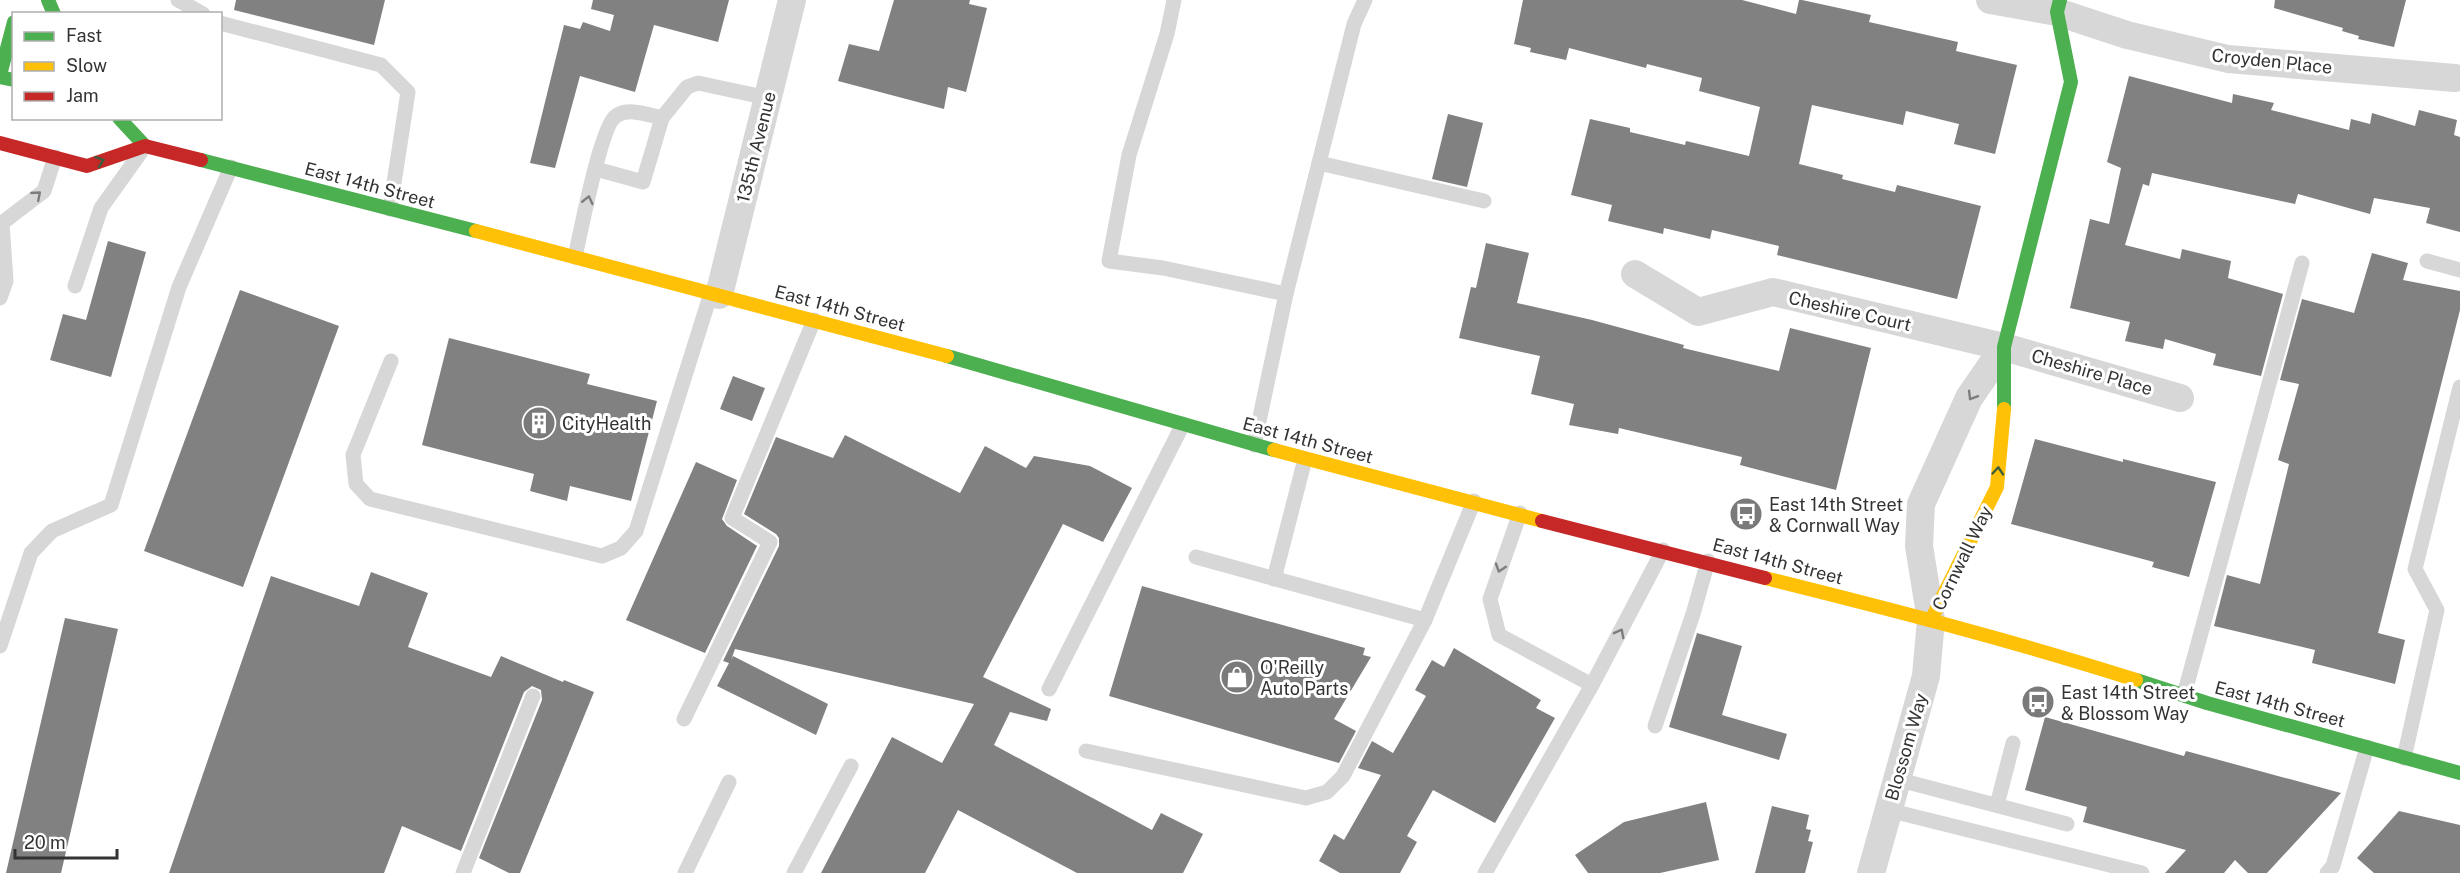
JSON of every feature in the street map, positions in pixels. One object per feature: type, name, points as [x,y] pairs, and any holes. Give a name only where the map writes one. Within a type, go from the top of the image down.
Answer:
[{"type":"main road","name":"Cornwall Way","points":[[1932,620],[1997,487],[2004,403],[2004,347],[2071,82],[2059,6]]},
{"type":"main road","points":[[0,76],[12,30]]},
{"type":"main road","points":[[0,143],[87,166],[145,146],[121,120]]},
{"type":"main road","name":"East 14th Street","points":[[145,146],[813,320],[1305,459],[1932,620],[2458,773]]},
{"type":"street","name":"135th Avenue","points":[[715,294],[792,0]]},
{"type":"street","name":"Croyden Place","points":[[1990,0],[2059,6],[2127,35],[2228,60],[2458,79]]},
{"type":"street","name":"Cheshire Court","points":[[1635,274],[1698,312],[1773,292],[2004,347]]},
{"type":"street","name":"Cheshire Place","points":[[2004,347],[2180,398]]},
{"type":"street","name":"Cornwall Way","points":[[1932,620],[1919,546],[1921,504],[1969,398],[2004,347]]},
{"type":"street","name":"Blossom Way","points":[[1871,873],[1926,676],[1932,620]]},
{"type":"lane","points":[[178,0],[199,12]]},
{"type":"lane","points":[[1174,0],[1167,34],[1129,155],[1109,261],[1163,268],[1286,294]]},
{"type":"lane","points":[[1254,445],[1286,294],[1354,24],[1365,0]]},
{"type":"lane","points":[[222,24],[381,65],[408,92],[390,209]]},
{"type":"lane","points":[[596,168],[643,182],[662,118],[687,87],[698,83],[768,98]]},
{"type":"lane","points":[[575,257],[609,124],[616,116],[631,112],[662,118]]},
{"type":"lane","points":[[75,286],[102,208],[145,146]]},
{"type":"lane","points":[[0,298],[6,281],[1,222],[44,191],[55,157]]},
{"type":"lane","points":[[1319,163],[1484,201]]},
{"type":"lane","points":[[0,646],[31,553],[52,531],[111,505],[179,287],[231,167]]},
{"type":"lane","points":[[2427,261],[2460,270]]},
{"type":"lane","points":[[2184,695],[2302,263]]},
{"type":"lane","points":[[391,362],[353,454],[356,484],[370,499],[602,556],[621,548],[636,531],[715,294]]},
{"type":"lane","points":[[684,719],[770,542],[732,518],[813,320]]},
{"type":"lane","points":[[2404,758],[2437,610],[2415,569],[2460,387]]},
{"type":"lane","points":[[1049,689],[1183,424]]},
{"type":"lane","points":[[1274,579],[1305,459]]},
{"type":"lane","points":[[1086,751],[1306,798],[1327,792],[1343,776],[1425,620],[1474,501]]},
{"type":"lane","points":[[1520,513],[1490,599],[1499,635],[1592,685]]},
{"type":"lane","points":[[1485,873],[1592,685],[1663,550]]},
{"type":"lane","points":[[1196,557],[1425,620]]},
{"type":"lane","points":[[1655,726],[1693,614],[1708,561]]},
{"type":"lane","points":[[463,873],[533,696]]},
{"type":"lane","points":[[1997,805],[2013,743]]},
{"type":"lane","points":[[2327,873],[2332,866],[2367,747]]},
{"type":"lane","points":[[2458,773],[2460,753]]},
{"type":"lane","points":[[794,873],[851,766]]},
{"type":"lane","points":[[1896,779],[2067,824]]},
{"type":"lane","points":[[685,873],[729,783]]},
{"type":"lane","points":[[1888,810],[2142,873]]},
{"type":"building","points":[[236,0],[385,0],[374,45],[234,10]]},
{"type":"building","points":[[593,0],[729,0],[718,42],[654,25],[635,92],[580,76],[555,168],[530,163],[564,25],[580,29],[583,22],[610,31],[614,15],[591,9]]},
{"type":"building","points":[[894,0],[970,0],[969,4],[987,8],[966,92],[948,87],[944,109],[838,81],[849,44],[879,51]]},
{"type":"building","points":[[1523,0],[1742,0],[1796,14],[1799,0],[1802,0],[1871,15],[1869,22],[1958,42],[1956,51],[2017,65],[1995,154],[1954,144],[1959,124],[1906,111],[1903,125],[1812,105],[1799,164],[1843,175],[1842,179],[1895,192],[1897,185],[1981,206],[1957,299],[1777,255],[1779,246],[1712,230],[1710,239],[1664,228],[1663,234],[1608,221],[1612,205],[1571,195],[1590,119],[1630,128],[1630,132],[1685,145],[1686,141],[1749,156],[1760,107],[1699,91],[1702,78],[1647,64],[1646,68],[1569,48],[1566,60],[1530,52],[1531,48],[1514,44]]},
{"type":"building","points":[[2275,0],[2406,0],[2394,47],[2358,39],[2359,36],[2342,31],[2343,28],[2274,8]]},
{"type":"building","points":[[2129,76],[2232,103],[2233,94],[2274,103],[2271,110],[2349,130],[2351,119],[2370,124],[2372,113],[2415,126],[2419,110],[2457,120],[2454,135],[2460,137],[2460,232],[2426,223],[2430,208],[2374,198],[2370,214],[2298,194],[2295,204],[2152,173],[2149,186],[2143,184],[2125,245],[2180,259],[2182,249],[2231,261],[2228,278],[2283,294],[2261,376],[2213,365],[2216,354],[2165,339],[2163,349],[2125,341],[2130,322],[2070,308],[2090,219],[2109,224],[2121,168],[2107,162]]},
{"type":"building","points":[[1448,114],[1483,123],[1467,187],[1432,179]]},
{"type":"building","points":[[108,241],[146,252],[111,377],[50,360],[63,314],[86,320]]},
{"type":"building","points":[[1486,243],[1529,253],[1517,303],[1592,320],[1684,345],[1683,348],[1779,371],[1790,328],[1871,348],[1836,490],[1740,465],[1742,457],[1619,428],[1618,434],[1569,425],[1574,404],[1531,394],[1540,356],[1459,338],[1471,287],[1476,288]]},
{"type":"building","points":[[2372,253],[2408,263],[2403,280],[2460,291],[2460,310],[2378,633],[2405,640],[2395,684],[2312,663],[2315,650],[2214,626],[2227,575],[2260,584],[2289,464],[2278,460],[2299,384],[2280,380],[2302,299],[2354,313]]},
{"type":"building","points":[[240,290],[339,326],[243,587],[144,551]]},
{"type":"building","name":"CityHealth","points":[[449,338],[590,374],[587,384],[657,401],[631,501],[570,486],[567,501],[530,491],[534,474],[422,445]]},
{"type":"building","points":[[733,376],[765,388],[752,421],[720,409]]},
{"type":"building","points":[[845,435],[960,493],[985,446],[1026,468],[1034,456],[1090,466],[1132,488],[1103,542],[1063,524],[983,677],[1051,709],[1047,721],[1010,712],[994,745],[1152,830],[1161,813],[1203,834],[1183,873],[1077,873],[958,810],[925,873],[821,873],[892,737],[942,763],[974,704],[735,649],[731,660],[733,656],[828,704],[816,735],[717,686],[729,663],[723,661],[779,546],[779,538],[776,534],[744,514],[776,437],[833,458]]},
{"type":"building","points":[[2035,439],[2123,462],[2123,459],[2216,482],[2189,577],[2152,567],[2154,562],[2011,524]]},
{"type":"building","points":[[696,462],[737,480],[722,519],[727,526],[757,546],[705,653],[626,620]]},
{"type":"building","points":[[371,572],[428,593],[408,647],[491,677],[501,656],[563,682],[564,680],[594,692],[520,873],[509,873],[479,858],[542,700],[541,690],[532,686],[524,692],[461,851],[402,826],[384,873],[169,873],[271,576],[359,606]]},
{"type":"building","name":"O'Reilly Auto Parts","points":[[1142,586],[1365,648],[1363,655],[1371,657],[1334,719],[1356,731],[1339,763],[1109,696]]},
{"type":"building","points":[[65,618],[118,629],[61,873],[6,873]]},
{"type":"building","points":[[1697,633],[1742,646],[1722,715],[1787,734],[1779,760],[1669,727]]},
{"type":"building","points":[[1454,648],[1541,700],[1536,708],[1555,718],[1495,823],[1433,790],[1407,836],[1417,842],[1400,873],[1340,873],[1319,861],[1334,834],[1344,840],[1381,775],[1358,768],[1372,741],[1393,753],[1426,696],[1415,690],[1432,660],[1444,667]]},
{"type":"building","points":[[2045,717],[2184,756],[2186,751],[2341,793],[2267,873],[2248,873],[2235,860],[2224,873],[2165,873],[2186,850],[2083,822],[2087,807],[2025,790]]},
{"type":"building","points":[[1706,802],[1719,860],[1660,873],[1588,873],[1575,855],[1624,822]]},
{"type":"building","points":[[1772,806],[1809,815],[1806,829],[1811,830],[1808,841],[1813,842],[1805,873],[1755,873]]},
{"type":"building","points":[[2399,811],[2460,825],[2460,873],[2374,873],[2357,858]]},
{"type":"traffic: fast","points":[[48,0],[53,12]]},
{"type":"traffic: fast","points":[[2004,409],[2004,347],[2071,82],[2057,12],[2060,0]]},
{"type":"traffic: fast","points":[[0,75],[12,30]]},
{"type":"traffic: fast","points":[[0,77],[12,80]]},
{"type":"traffic: fast","points":[[121,120],[145,146]]},
{"type":"traffic: fast","points":[[201,160],[476,231]]},
{"type":"traffic: fast","points":[[947,356],[1274,450]]},
{"type":"traffic: fast","points":[[2136,680],[2207,703],[2460,773]]},
{"type":"traffic: slow","points":[[476,231],[947,356]]},
{"type":"traffic: slow","points":[[1931,620],[1997,487],[2004,409]]},
{"type":"traffic: slow","points":[[1274,450],[1542,521]]},
{"type":"traffic: slow","points":[[1765,578],[1952,626],[2136,680]]},
{"type":"traffic: jam","points":[[0,143],[87,166],[145,146],[201,160]]},
{"type":"traffic: jam","points":[[1542,521],[1765,578]]},
{"type":"place","name":"CityHealth","points":[[539,423]]},
{"type":"place","name":"East 14th Street & Cornwall Way","points":[[1746,514]]},
{"type":"place","name":"O'Reilly Auto Parts","points":[[1237,677]]},
{"type":"place","name":"East 14th Street & Blossom Way","points":[[2038,702]]}]
